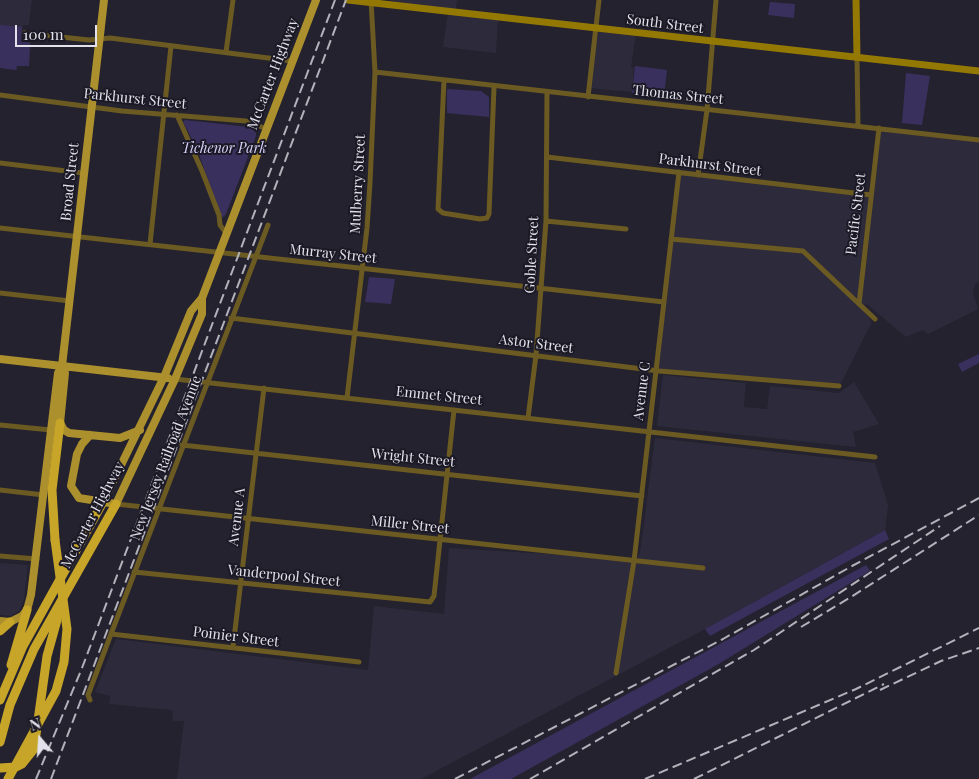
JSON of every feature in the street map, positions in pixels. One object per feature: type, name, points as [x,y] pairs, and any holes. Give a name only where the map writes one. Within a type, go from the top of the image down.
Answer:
[{"type":"highway","points":[[8,779],[56,691],[64,662],[67,629],[55,540],[52,490],[60,423]]},
{"type":"highway","name":"McCarter Highway","points":[[0,700],[23,646],[103,502]]},
{"type":"highway","name":"McCarter Highway","points":[[0,742],[20,679],[58,605],[116,504]]},
{"type":"highway","points":[[0,768],[16,767],[22,764],[34,749],[47,656],[57,620],[58,605]]},
{"type":"highway","points":[[9,676],[12,652],[27,610]]},
{"type":"highway","points":[[0,631],[10,622]]},
{"type":"main road","name":"Broad Street","points":[[27,610],[37,559],[58,373],[62,366],[104,0]]},
{"type":"main road","name":"McCarter Highway","points":[[103,502],[140,430],[191,311],[202,298],[316,0]]},
{"type":"main road","name":"South Street","points":[[348,0],[371,1],[712,42],[979,71]]},
{"type":"main road","points":[[856,0],[857,57]]},
{"type":"main road","name":"McCarter Highway","points":[[116,504],[175,379],[202,314],[202,298]]},
{"type":"main road","name":"Emmet Street","points":[[0,359],[175,379]]},
{"type":"main road","name":"Broad Street","points":[[60,423],[65,373],[62,366]]},
{"type":"main road","points":[[60,423],[70,433],[120,438],[140,430]]},
{"type":"main road","points":[[90,435],[76,454],[70,486],[79,498],[116,504]]},
{"type":"main road","points":[[0,622],[16,620],[27,610]]},
{"type":"street","points":[[226,52],[232,0]]},
{"type":"street","points":[[588,97],[599,0]]},
{"type":"street","points":[[698,175],[707,110],[716,0]]},
{"type":"street","name":"Mulberry Street","points":[[347,398],[370,190],[374,72],[371,1]]},
{"type":"street","points":[[24,34],[99,39],[110,38],[292,62]]},
{"type":"street","points":[[150,244],[171,46]]},
{"type":"street","points":[[857,57],[858,125]]},
{"type":"street","name":"Thomas Street","points":[[374,72],[547,93],[858,125],[979,140]]},
{"type":"street","points":[[444,80],[438,209],[443,214],[480,219],[487,218],[489,214],[494,87]]},
{"type":"street","name":"Goble Street","points":[[528,418],[536,355],[546,221],[547,93]]},
{"type":"street","name":"Parkhurst Street","points":[[0,95],[164,114],[246,121],[267,128]]},
{"type":"street","points":[[177,115],[219,215],[220,225],[226,234]]},
{"type":"street","name":"Pacific Street","points":[[859,304],[879,128]]},
{"type":"street","name":"Parkhurst Street","points":[[547,157],[871,195]]},
{"type":"street","points":[[0,163],[83,173]]},
{"type":"street","name":"Avenue C","points":[[616,673],[634,561],[679,172]]},
{"type":"street","points":[[546,221],[626,229]]},
{"type":"street","name":"New Jersey Railroad Avenue","points":[[90,700],[88,695],[110,634],[268,225]]},
{"type":"street","name":"Murray Street","points":[[0,228],[220,251],[256,257],[664,302]]},
{"type":"street","points":[[672,239],[803,251],[875,319]]},
{"type":"street","points":[[0,293],[70,301]]},
{"type":"street","name":"Astor Street","points":[[231,318],[656,370],[840,386]]},
{"type":"street","name":"Emmet Street","points":[[175,379],[875,457]]},
{"type":"street","name":"Avenue A","points":[[233,648],[264,388]]},
{"type":"street","points":[[441,539],[449,475],[454,410]]},
{"type":"street","points":[[0,425],[51,430]]},
{"type":"street","name":"Wright Street","points":[[182,445],[642,496]]},
{"type":"street","points":[[0,490],[44,495]]},
{"type":"street","name":"Miller Street","points":[[116,504],[703,568]]},
{"type":"street","name":"Vanderpool Street","points":[[134,572],[425,603],[431,601],[434,596],[441,539]]},
{"type":"street","points":[[0,556],[37,559]]},
{"type":"street","name":"Poinier Street","points":[[110,634],[359,662]]},
{"type":"shaded area","points":[[0,0],[32,0],[29,25],[23,25],[21,41],[31,42],[29,66],[17,66],[17,70],[0,68]]},
{"type":"shaded area","points":[[388,0],[457,0],[455,14],[498,20],[496,53],[443,47],[448,13]]},
{"type":"shaded area","points":[[599,29],[636,34],[631,67],[634,68],[632,92],[589,88]]},
{"type":"shaded area","points":[[879,128],[979,142],[979,282],[975,284],[973,293],[978,309],[928,334],[923,330],[906,337],[868,305],[859,304],[872,322],[839,387],[656,370],[679,172],[871,195]]},
{"type":"shaded area","points":[[663,375],[746,383],[744,407],[767,409],[770,386],[839,393],[854,382],[879,424],[853,432],[856,447],[657,426]]},
{"type":"shaded area","points":[[655,438],[875,463],[888,505],[885,530],[705,629],[421,779],[177,779],[184,721],[173,721],[172,710],[109,704],[110,696],[95,692],[116,639],[368,670],[374,606],[444,614],[449,548],[634,561],[640,553]]},
{"type":"shaded area","points":[[0,563],[28,565],[24,599],[20,610],[11,616],[0,615]]},
{"type":"green space","points":[[770,2],[795,4],[794,18],[768,15]]},
{"type":"green space","points":[[0,25],[22,27],[21,41],[30,43],[29,66],[17,66],[16,70],[0,68]]},
{"type":"green space","points":[[635,66],[667,70],[664,96],[632,93]]},
{"type":"green space","points":[[906,73],[930,76],[922,125],[902,123]]},
{"type":"green space","points":[[447,89],[481,91],[489,97],[489,117],[447,113]]},
{"type":"green space","name":"Tichenor Park","points":[[185,120],[249,127],[256,130],[256,136],[226,214],[222,218],[197,149],[183,122]]},
{"type":"green space","points":[[369,277],[395,279],[391,304],[365,302]]},
{"type":"green space","points":[[979,354],[979,363],[962,372],[958,364]]},
{"type":"green space","points":[[885,530],[889,539],[710,636],[705,629]]},
{"type":"green space","points":[[866,565],[870,571],[717,665],[511,779],[470,779]]},
{"type":"railway","points":[[36,779],[82,668],[335,0]]},
{"type":"railway","points":[[51,779],[346,0]]},
{"type":"railway","points":[[455,779],[723,639],[852,566],[979,498]]},
{"type":"railway","points":[[801,627],[979,515]]},
{"type":"railway","points":[[530,779],[754,650],[940,526]]},
{"type":"railway","points":[[645,779],[856,689],[979,628]]},
{"type":"railway","points":[[880,690],[941,661],[979,648]]},
{"type":"railway","points":[[694,779],[884,684]]}]
